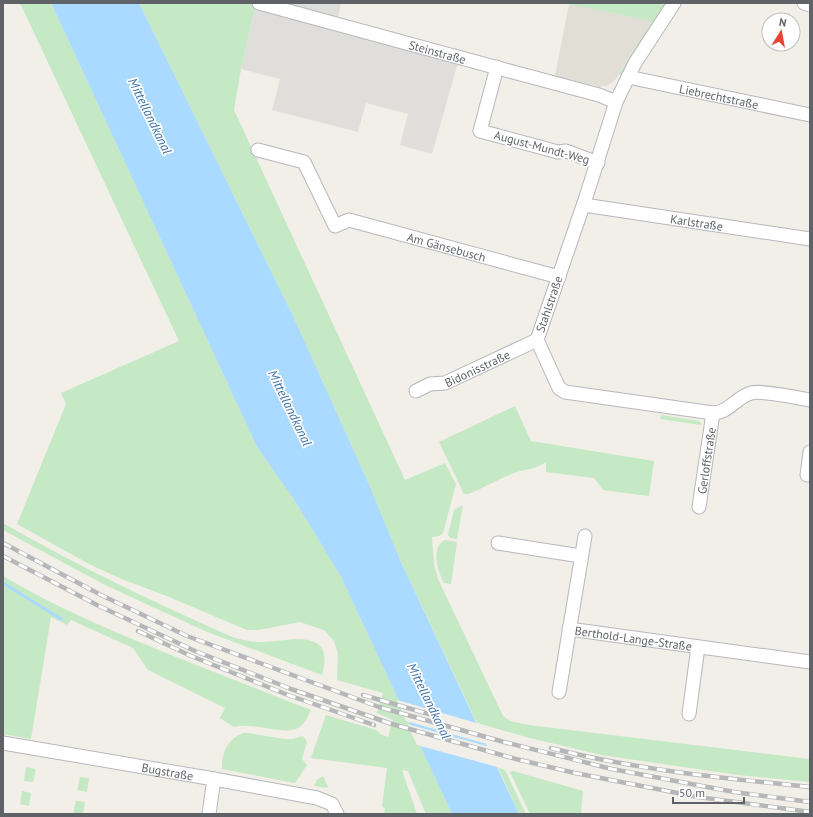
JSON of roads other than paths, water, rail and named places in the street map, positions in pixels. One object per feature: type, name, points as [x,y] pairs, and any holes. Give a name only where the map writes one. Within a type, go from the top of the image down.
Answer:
[{"type":"street","name":"Steinstraße","points":[[259,3],[599,95],[616,102]]},
{"type":"street","name":"Stahlstraße","points":[[674,3],[628,77],[616,102],[598,163],[537,340],[559,388],[565,392],[713,413]]},
{"type":"street","points":[[804,3],[810,5]]},
{"type":"street","name":"August-Mundt-Weg","points":[[497,67],[480,131],[558,152],[566,151],[598,163]]},
{"type":"street","name":"Liebrechtstraße","points":[[628,77],[810,115]]},
{"type":"street","name":"Am Gänsebusch","points":[[258,150],[304,162],[335,226],[349,220],[559,277]]},
{"type":"street","name":"Karlstraße","points":[[584,205],[810,239]]},
{"type":"street","name":"Bidonisstraße","points":[[416,391],[430,384],[445,383],[537,340]]},
{"type":"street","points":[[713,413],[720,412],[745,395],[756,392],[810,400]]},
{"type":"street","name":"Gerloffstraße","points":[[699,507],[713,413]]},
{"type":"street","points":[[806,475],[810,452]]},
{"type":"street","name":"Berthold-Lange-Straße","points":[[559,692],[585,536]]},
{"type":"street","points":[[498,543],[581,556]]},
{"type":"street","name":"Berthold-Lange-Straße","points":[[569,629],[810,662]]},
{"type":"street","name":"Berthold-Lange-Straße","points":[[689,714],[698,647]]},
{"type":"street","name":"Bugstraße","points":[[3,743],[317,798],[334,809]]},
{"type":"street","points":[[208,814],[214,779]]},
{"type":"water","name":"Mittellandkanal","points":[[51,3],[139,3],[294,318],[368,482],[401,562],[519,814],[452,814],[341,577],[295,501],[257,447]]},
{"type":"waterway","points":[[3,583],[61,619]]},
{"type":"railway","points":[[3,543],[101,595],[187,636],[379,707],[504,742],[612,769],[734,792],[810,802]]},
{"type":"railway","points":[[3,556],[97,605],[195,651],[291,689],[392,724],[516,759],[575,773],[698,797],[810,812]]},
{"type":"railway","points":[[138,631],[191,656],[288,695],[374,725]]},
{"type":"railway","points":[[363,695],[432,715]]},
{"type":"railway","points":[[551,748],[583,756],[647,768],[712,777],[810,787]]}]
